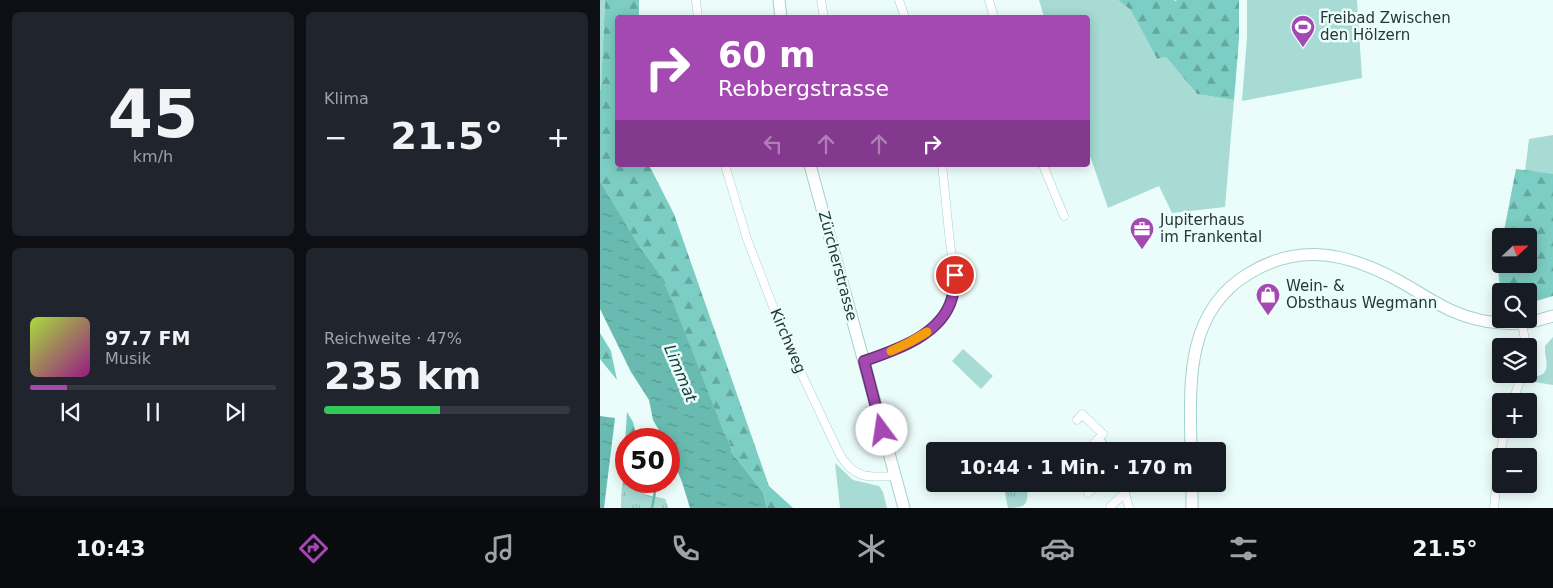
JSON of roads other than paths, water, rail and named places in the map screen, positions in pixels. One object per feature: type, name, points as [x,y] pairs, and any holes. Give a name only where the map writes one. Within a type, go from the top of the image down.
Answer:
[{"type":"main road","points":[[779,0],[780,15]]},
{"type":"main road","name":"Zürcherstrasse","points":[[811,167],[904,508]]},
{"type":"main road","points":[[1191,442],[1191,375],[1200,334],[1208,317],[1222,296],[1242,277],[1271,263],[1298,256],[1317,254],[1340,256],[1368,266],[1400,281],[1443,306],[1467,316],[1492,321]]},
{"type":"main road","points":[[1537,321],[1553,316]]},
{"type":"main road","points":[[1192,492],[1192,508]]},
{"type":"street","points":[[696,0],[698,15]]},
{"type":"street","points":[[822,0],[824,15]]},
{"type":"street","points":[[899,0],[904,15]]},
{"type":"street","points":[[988,0],[993,15]]},
{"type":"street","name":"Kirchweg","points":[[726,167],[747,239],[787,343],[839,453],[844,462],[857,474],[865,476],[894,476]]},
{"type":"street","points":[[865,364],[928,331],[939,322],[952,297],[955,275],[942,167]]},
{"type":"street","points":[[1044,167],[1064,216]]},
{"type":"street","points":[[1077,420],[1082,414],[1103,434],[1096,442]]},
{"type":"street","points":[[1494,508],[1503,438]]},
{"type":"street","points":[[1098,439],[1101,442]]},
{"type":"street","points":[[1110,507],[1125,493],[1129,508]]},
{"type":"water","name":"Limmat","points":[[600,181],[638,244],[659,273],[674,305],[729,441],[732,453],[763,492],[767,508],[690,508],[680,477],[680,428],[658,428],[653,420],[649,400],[631,372],[600,309]]},
{"type":"water","points":[[600,416],[615,418],[604,508],[600,508]]},
{"type":"waterway","points":[[652,508],[655,493]]},
{"type":"place","name":"Freibad Zwischen den Hölzern","points":[[1303,48]]},
{"type":"place","name":"Jupiterhaus im Frankental","points":[[1142,250]]},
{"type":"place","name":"Wein- & Obsthaus Wegmann","points":[[1268,316]]}]
